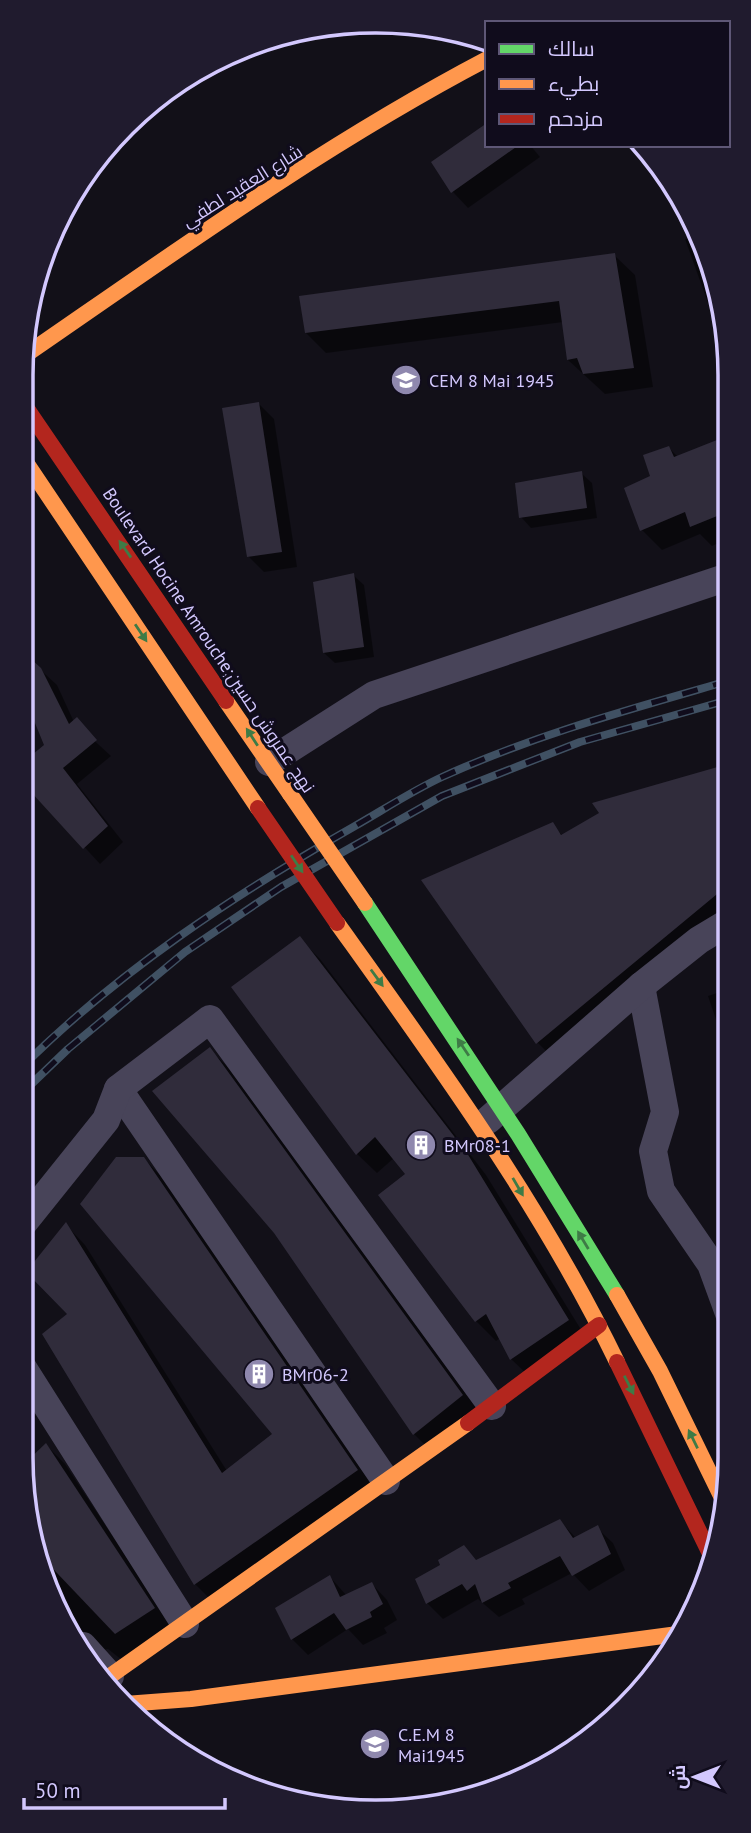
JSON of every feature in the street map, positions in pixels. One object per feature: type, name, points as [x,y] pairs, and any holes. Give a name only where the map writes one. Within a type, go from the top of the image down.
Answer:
[{"type":"main road","name":"شارع العقيد لطفي","points":[[34,349],[226,217],[447,80],[485,60]]},
{"type":"main road","name":"Boulevard Hocine Amrouche;نهج عمروش حسين","points":[[33,418],[502,1105],[660,1372],[716,1487]]},
{"type":"main road","points":[[33,473],[337,923],[482,1126],[598,1325],[706,1546]]},
{"type":"main road","points":[[111,1675],[492,1406],[598,1325]]},
{"type":"main road","points":[[137,1703],[191,1699],[666,1639]]},
{"type":"street","points":[[269,762],[374,695],[718,580]]},
{"type":"street","points":[[482,1126],[502,1105],[641,986],[699,940],[718,929]]},
{"type":"street","points":[[641,986],[665,1112],[653,1152],[661,1191],[710,1264],[718,1285]]},
{"type":"street","points":[[33,1212],[106,1120],[118,1089],[210,1019],[492,1406]]},
{"type":"street","points":[[118,1089],[386,1481]]},
{"type":"street","points":[[33,1384],[185,1624]]},
{"type":"building","points":[[485,124],[485,147],[516,147],[451,193],[431,162]]},
{"type":"building","points":[[615,253],[634,368],[583,374],[577,358],[567,360],[559,301],[305,333],[299,296]]},
{"type":"building","points":[[259,402],[282,552],[247,557],[222,408]]},
{"type":"building","points":[[718,440],[718,516],[690,527],[685,512],[640,531],[624,488],[650,476],[643,455],[669,446],[674,457]]},
{"type":"building","points":[[582,471],[587,508],[519,518],[515,483]]},
{"type":"building","points":[[354,573],[364,647],[323,653],[313,582]]},
{"type":"building","points":[[33,661],[41,668],[69,724],[77,717],[97,740],[63,768],[108,826],[83,849],[33,794],[33,754],[44,745],[33,718]]},
{"type":"building","points":[[718,767],[718,893],[536,1044],[421,880],[553,822],[561,835],[599,813],[592,803]]},
{"type":"building","name":"BMr08-1","points":[[300,936],[467,1153],[569,1320],[510,1360],[486,1314],[475,1322],[378,1195],[405,1174],[375,1137],[356,1155],[231,987]]},
{"type":"building","points":[[210,1047],[463,1395],[413,1435],[274,1233],[152,1091]]},
{"type":"building","name":"BMr06-2","points":[[116,1157],[144,1157],[358,1470],[194,1585],[42,1334],[67,1314],[33,1279],[33,1263],[66,1222],[222,1473],[272,1434],[80,1204]]},
{"type":"building","points":[[46,1443],[155,1608],[115,1634],[51,1566],[36,1502],[33,1455]]},
{"type":"building","points":[[560,1519],[573,1538],[598,1525],[611,1554],[572,1576],[560,1556],[508,1583],[511,1588],[482,1603],[475,1584],[467,1591],[462,1584],[426,1604],[415,1579],[440,1565],[438,1560],[464,1545],[476,1560]]},
{"type":"building","points":[[330,1575],[340,1597],[372,1582],[383,1604],[370,1612],[372,1617],[346,1630],[334,1613],[291,1640],[275,1608]]},
{"type":"railway","points":[[33,1057],[97,999],[180,936],[267,879],[420,788],[512,748],[718,684]]},
{"type":"railway","points":[[33,1083],[68,1049],[185,952],[281,887],[442,796],[580,742],[718,703]]},
{"type":"traffic: fast","points":[[365,903],[518,1134],[617,1295]]},
{"type":"traffic: slow","points":[[34,349],[309,163],[485,60]]},
{"type":"traffic: slow","points":[[33,473],[258,808]]},
{"type":"traffic: slow","points":[[226,701],[290,794]]},
{"type":"traffic: slow","points":[[290,794],[365,903]]},
{"type":"traffic: slow","points":[[337,923],[450,1082],[522,1191],[617,1362]]},
{"type":"traffic: slow","points":[[617,1295],[660,1371],[716,1487]]},
{"type":"traffic: slow","points":[[111,1675],[468,1423]]},
{"type":"traffic: slow","points":[[137,1703],[191,1699],[668,1635]]},
{"type":"traffic: jam","points":[[33,418],[226,701]]},
{"type":"traffic: jam","points":[[258,808],[337,923]]},
{"type":"traffic: jam","points":[[468,1423],[599,1325]]},
{"type":"traffic: jam","points":[[617,1362],[706,1546]]},
{"type":"place","name":"CEM 8 Mai 1945","points":[[406,380]]},
{"type":"place","name":"BMr08-1","points":[[421,1145]]},
{"type":"place","name":"BMr06-2","points":[[259,1374]]},
{"type":"place","name":"C.E.M 8 Mai1945","points":[[375,1744]]}]
